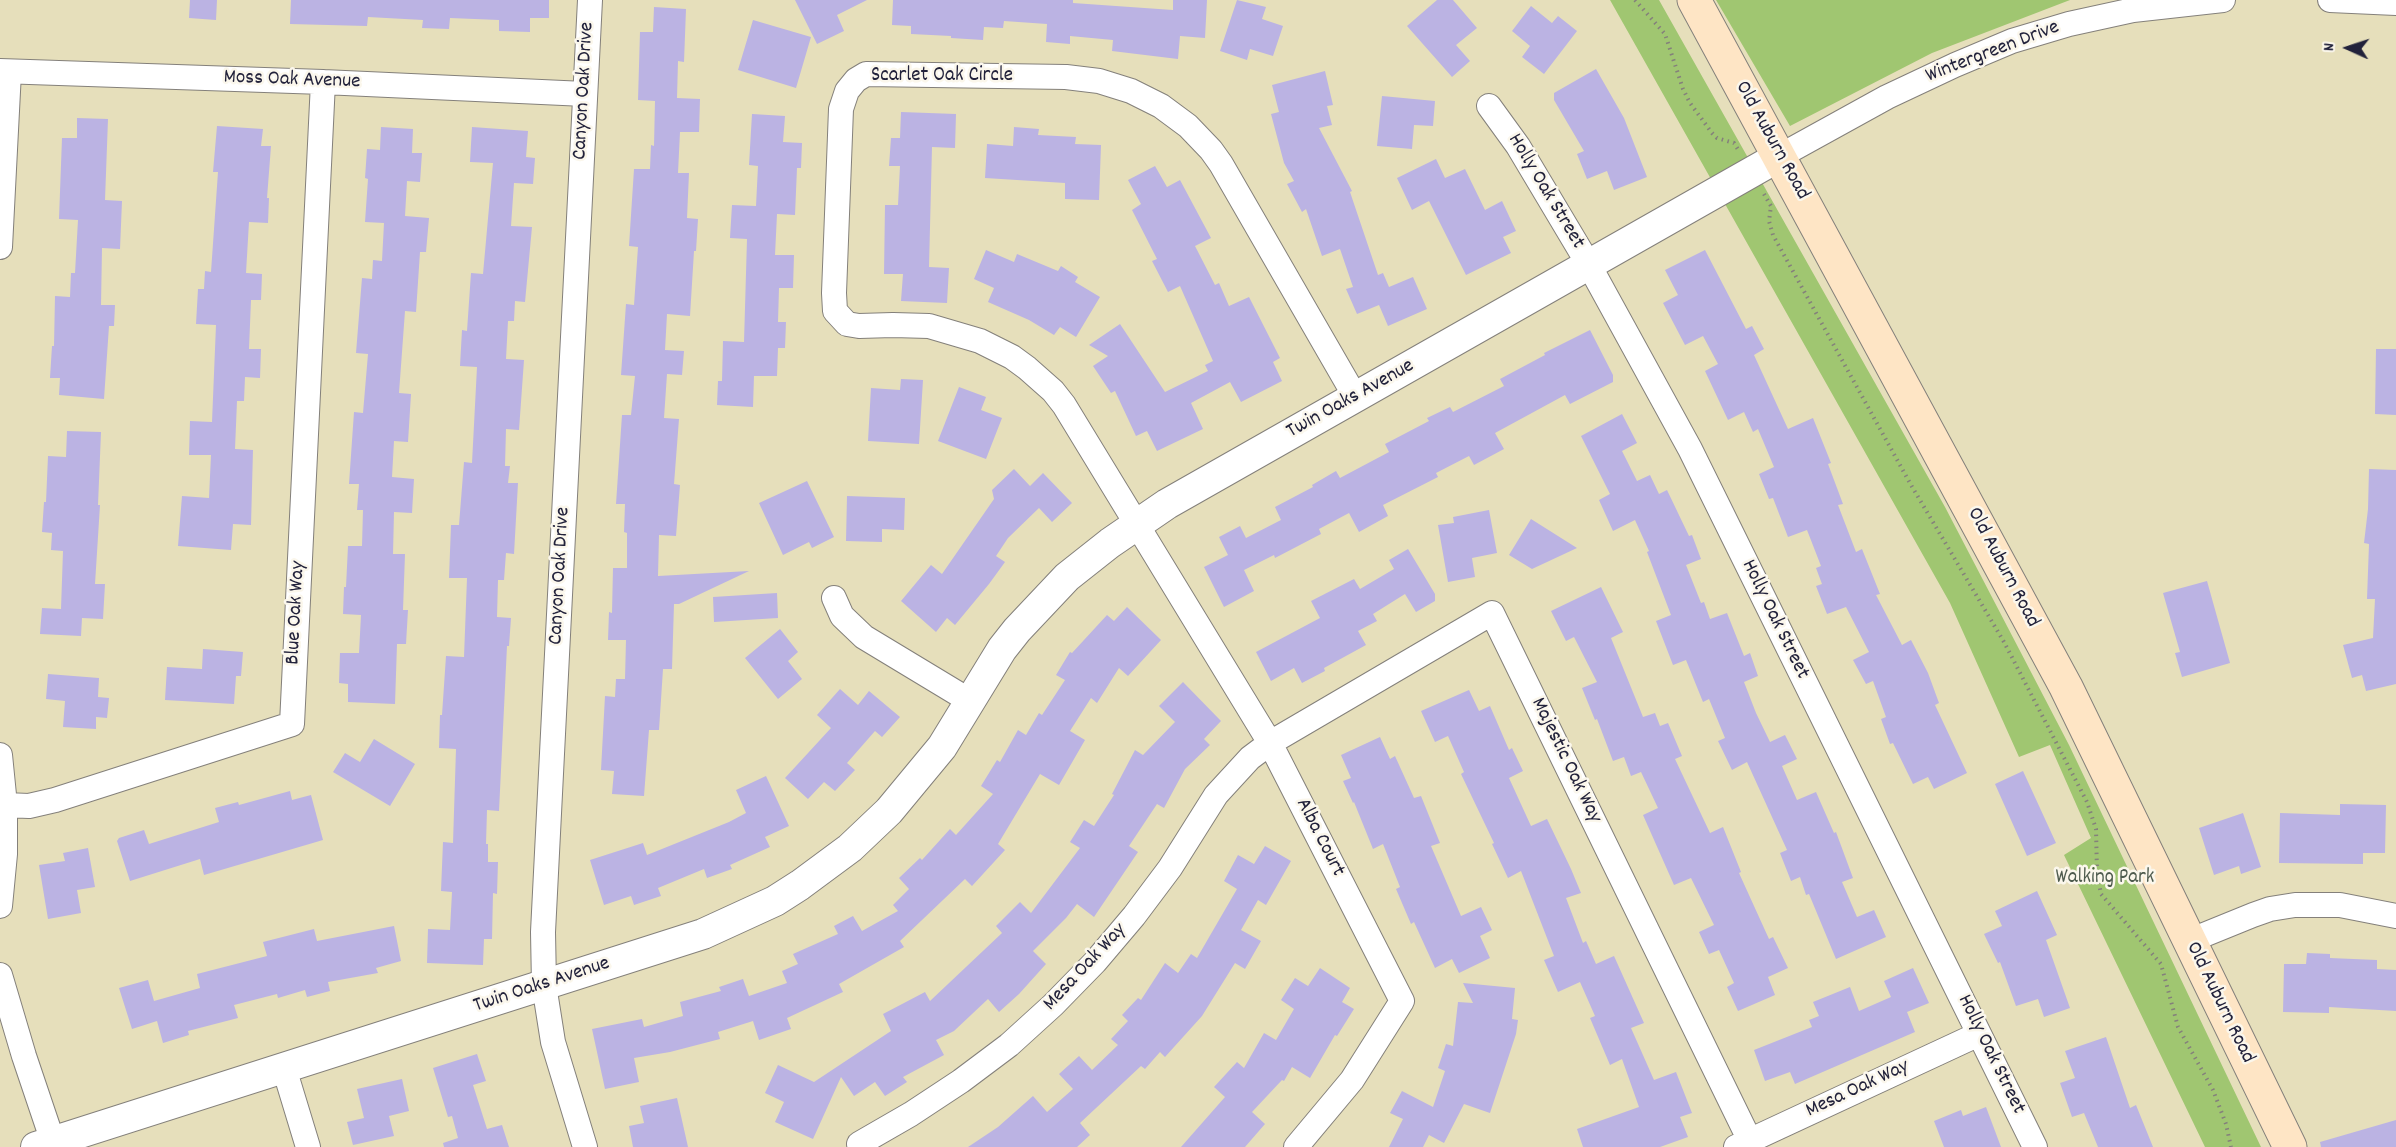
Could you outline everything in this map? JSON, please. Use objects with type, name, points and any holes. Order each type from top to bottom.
[{"type":"main road","name":"Old Auburn Road","points":[[1694,0],[2066,687],[2290,1147]]},
{"type":"street","name":"Canyon Oak Drive","points":[[585,1147],[556,1052],[544,985],[543,932],[590,0]]},
{"type":"street","name":"Wintergreen Drive","points":[[1780,156],[1887,97],[2012,41],[2069,24],[2133,10],[2223,0]]},
{"type":"street","points":[[2330,0],[2396,3]]},
{"type":"street","name":"Moss Oak Avenue","points":[[4,72],[323,82],[585,94]]},
{"type":"street","points":[[0,247],[4,72]]},
{"type":"street","name":"Scarlet Oak Circle","points":[[1138,523],[1064,405],[1053,392],[1012,357],[980,341],[946,330],[911,325],[847,324],[835,311],[841,109],[847,91],[856,80],[866,74],[1066,77],[1099,81],[1131,91],[1161,106],[1188,126],[1221,164],[1356,398]]},
{"type":"street","name":"Blue Oak Way","points":[[5,805],[28,806],[55,800],[291,724],[323,82]]},
{"type":"street","name":"Holly Oak Street","points":[[1489,106],[1518,146],[1589,265],[1690,449],[2035,1147]]},
{"type":"street","name":"Twin Oaks Avenue","points":[[45,1144],[704,934],[752,913],[800,885],[850,848],[889,811],[942,747],[1002,650],[1050,594],[1086,562],[1138,523],[1167,504],[1780,156]]},
{"type":"street","name":"Alba Court","points":[[1138,523],[1270,743],[1402,1001],[1352,1080],[1296,1147]]},
{"type":"street","points":[[834,598],[842,616],[864,637],[970,701]]},
{"type":"street","name":"Majestic Oak Way","points":[[1270,743],[1492,613],[1743,1144]]},
{"type":"street","name":"Mesa Oak Way","points":[[860,1147],[859,1143],[911,1114],[961,1081],[1009,1045],[1053,1005],[1095,962],[1134,916],[1170,868],[1216,795],[1237,769],[1270,743]]},
{"type":"street","points":[[0,755],[5,805],[5,854],[0,906]]},
{"type":"street","points":[[2189,941],[2261,912],[2295,905],[2340,905],[2396,916]]},
{"type":"street","points":[[0,975],[24,1056],[45,1144]]},
{"type":"street","name":"Mesa Oak Way","points":[[1743,1144],[1979,1034]]},
{"type":"street","points":[[284,1068],[308,1147]]},
{"type":"path","points":[[1635,0],[1665,34],[1690,103],[1717,138],[1734,143],[1752,172],[1771,206],[1768,221],[1773,235],[1917,495],[2004,642],[2087,802],[2097,839],[2097,873],[2101,894],[2161,964],[2178,1028],[2213,1090],[2226,1124],[2231,1147]]},
{"type":"green space","name":"Walking Park","points":[[1610,0],[1659,0],[1945,507],[2069,745],[2261,1147],[2205,1147],[2064,855],[2091,838],[2050,745],[2019,757],[1950,603]]},
{"type":"green space","points":[[1716,0],[2070,0],[1932,53],[1790,126]]},
{"type":"building","points":[[190,0],[217,0],[216,20],[189,18]]},
{"type":"building","points":[[291,0],[549,0],[549,18],[530,18],[530,32],[499,31],[499,20],[450,18],[449,29],[422,28],[423,20],[368,17],[367,26],[290,24]]},
{"type":"building","points":[[795,0],[867,0],[837,15],[844,31],[817,44]]},
{"type":"building","points":[[893,0],[1073,0],[1073,3],[1173,10],[1173,0],[1207,0],[1205,38],[1180,36],[1178,59],[1112,51],[1113,40],[1070,36],[1070,44],[1046,42],[1047,24],[1004,21],[1003,28],[984,27],[983,40],[911,34],[911,26],[892,25]]},
{"type":"building","points":[[1237,0],[1266,7],[1262,19],[1283,26],[1273,56],[1250,49],[1247,60],[1220,51]]},
{"type":"building","points":[[1437,0],[1453,0],[1477,28],[1456,45],[1470,61],[1452,77],[1407,26]]},
{"type":"building","points":[[1531,6],[1552,23],[1558,16],[1577,31],[1544,74],[1522,57],[1530,46],[1512,31]]},
{"type":"building","points":[[654,7],[686,9],[684,62],[678,61],[677,98],[700,99],[699,132],[680,132],[678,173],[689,173],[687,218],[698,219],[690,316],[667,314],[665,350],[684,351],[682,375],[667,374],[664,418],[679,419],[674,484],[680,485],[676,536],[659,535],[658,576],[749,571],[679,604],[674,604],[672,669],[663,669],[659,730],[649,730],[644,796],[612,794],[614,771],[601,770],[605,696],[615,697],[616,679],[625,679],[626,640],[608,640],[609,612],[612,613],[613,568],[627,568],[627,533],[624,532],[625,504],[616,504],[622,415],[631,415],[635,376],[621,375],[626,304],[634,305],[638,247],[629,246],[634,169],[650,169],[651,145],[654,146],[655,101],[638,100],[640,32],[653,32]]},
{"type":"building","points":[[753,20],[811,37],[796,88],[738,70]]},
{"type":"building","points":[[1596,69],[1624,118],[1647,177],[1614,190],[1607,171],[1587,179],[1577,154],[1584,151],[1554,100],[1554,93]]},
{"type":"building","points":[[1325,71],[1333,105],[1327,106],[1332,125],[1319,128],[1352,191],[1350,192],[1378,275],[1383,273],[1389,287],[1413,277],[1427,309],[1388,326],[1379,305],[1357,314],[1346,289],[1353,287],[1340,249],[1322,256],[1306,209],[1302,212],[1287,184],[1294,181],[1284,163],[1271,114],[1279,112],[1272,85]]},
{"type":"building","points":[[1382,96],[1435,101],[1433,126],[1414,125],[1412,149],[1377,146]]},
{"type":"building","points":[[901,112],[956,114],[955,148],[932,147],[929,267],[949,268],[947,303],[901,301],[903,274],[884,274],[885,205],[898,205],[900,166],[889,166],[891,138],[900,138]]},
{"type":"building","points":[[752,114],[785,116],[783,142],[802,143],[801,168],[797,168],[795,215],[777,214],[775,255],[794,255],[793,288],[779,288],[778,322],[786,322],[785,348],[778,348],[777,376],[754,376],[753,407],[717,405],[718,381],[722,381],[723,341],[744,342],[747,239],[730,238],[732,205],[756,206],[758,166],[749,165]]},
{"type":"building","points":[[77,118],[108,119],[105,200],[122,201],[120,249],[102,248],[101,305],[115,305],[114,326],[109,326],[104,399],[59,395],[60,378],[50,378],[52,346],[54,346],[55,296],[70,297],[71,273],[75,273],[78,220],[59,219],[62,138],[77,138]]},
{"type":"building","points":[[217,126],[263,129],[261,146],[271,146],[267,198],[269,198],[268,223],[249,222],[246,273],[262,274],[261,300],[251,300],[249,349],[261,349],[260,378],[245,377],[244,401],[237,401],[235,449],[253,450],[251,525],[233,524],[231,550],[178,546],[182,496],[209,498],[211,455],[189,455],[190,421],[212,422],[216,325],[196,324],[198,289],[204,289],[205,271],[211,272],[218,172],[213,172]]},
{"type":"building","points":[[381,127],[413,129],[412,153],[422,153],[420,182],[407,181],[405,216],[429,218],[426,252],[420,252],[416,312],[405,311],[399,393],[411,394],[408,442],[394,441],[392,477],[414,479],[412,513],[394,512],[393,554],[405,554],[403,610],[408,610],[406,644],[397,644],[395,704],[348,702],[348,684],[339,683],[340,653],[359,653],[361,615],[343,614],[344,587],[346,587],[348,546],[362,546],[363,510],[357,510],[359,484],[349,484],[354,412],[363,413],[368,354],[356,353],[362,278],[372,279],[373,260],[382,261],[384,223],[365,222],[368,179],[365,178],[367,149],[380,150]]},
{"type":"building","points":[[472,127],[528,131],[526,157],[535,158],[533,184],[514,183],[511,226],[532,227],[525,302],[515,301],[514,321],[508,321],[506,359],[524,360],[519,430],[506,429],[505,466],[510,466],[508,483],[518,483],[514,554],[506,553],[504,580],[498,580],[497,617],[511,618],[509,646],[507,646],[499,811],[487,810],[488,862],[498,862],[497,894],[493,893],[492,939],[484,939],[483,965],[427,963],[428,929],[450,930],[452,892],[441,891],[443,842],[453,843],[456,749],[439,748],[440,715],[442,715],[446,656],[464,657],[467,578],[449,578],[451,525],[459,525],[464,462],[472,463],[477,367],[460,366],[462,330],[467,331],[471,273],[483,274],[493,163],[470,162]]},
{"type":"building","points":[[1014,127],[1039,129],[1038,135],[1076,137],[1075,144],[1101,145],[1099,200],[1065,199],[1065,183],[985,178],[987,144],[1013,146]]},
{"type":"building","points":[[1436,159],[1445,178],[1465,169],[1485,210],[1502,201],[1516,231],[1503,237],[1511,253],[1466,275],[1429,201],[1412,210],[1397,178]]},
{"type":"building","points":[[1155,166],[1167,187],[1180,180],[1211,238],[1195,246],[1215,285],[1219,283],[1229,306],[1249,297],[1280,358],[1273,362],[1282,381],[1241,402],[1230,382],[1191,403],[1203,429],[1157,451],[1147,431],[1136,436],[1115,391],[1111,393],[1093,366],[1108,356],[1089,345],[1120,324],[1165,392],[1208,371],[1205,365],[1213,361],[1180,286],[1168,292],[1152,261],[1157,259],[1132,210],[1141,204],[1128,180]]},
{"type":"building","points":[[986,250],[1014,262],[1017,254],[1058,271],[1061,266],[1078,277],[1075,282],[1100,297],[1076,337],[1060,327],[1054,335],[1029,320],[988,302],[994,288],[974,279]]},
{"type":"building","points":[[1705,250],[1746,329],[1752,326],[1764,349],[1754,355],[1788,429],[1813,418],[1831,463],[1828,464],[1843,504],[1838,505],[1856,552],[1862,549],[1880,594],[1876,595],[1902,645],[1911,640],[1928,673],[1939,703],[1935,705],[1967,773],[1934,789],[1928,777],[1913,784],[1893,743],[1890,744],[1881,719],[1886,717],[1873,681],[1866,684],[1853,660],[1869,652],[1846,607],[1827,614],[1816,586],[1822,584],[1816,568],[1821,566],[1807,530],[1788,537],[1773,498],[1769,499],[1759,474],[1774,467],[1758,429],[1753,432],[1744,412],[1728,420],[1705,371],[1718,364],[1703,336],[1685,345],[1663,303],[1678,295],[1665,270]]},
{"type":"building","points":[[1590,330],[1613,375],[1613,382],[1570,404],[1565,395],[1495,433],[1504,449],[1474,465],[1469,456],[1436,473],[1438,477],[1383,505],[1388,516],[1359,532],[1349,513],[1319,529],[1321,534],[1275,558],[1274,555],[1244,570],[1254,591],[1224,607],[1204,567],[1228,555],[1219,537],[1240,526],[1246,538],[1281,520],[1275,507],[1313,487],[1312,485],[1336,471],[1340,478],[1389,452],[1385,444],[1429,421],[1427,418],[1450,407],[1453,412],[1504,386],[1500,379]]},
{"type":"building","points":[[2376,349],[2396,349],[2396,415],[2375,414]]},
{"type":"building","points":[[901,379],[923,380],[919,444],[868,441],[871,388],[900,390]]},
{"type":"building","points":[[959,387],[986,397],[981,410],[1002,418],[986,459],[938,441]]},
{"type":"building","points":[[1622,414],[1637,443],[1622,451],[1637,481],[1650,475],[1659,494],[1667,490],[1689,536],[1692,535],[1701,559],[1686,565],[1701,603],[1704,602],[1710,619],[1727,613],[1744,656],[1750,653],[1758,676],[1744,682],[1770,742],[1785,735],[1797,759],[1782,766],[1797,800],[1816,792],[1834,833],[1836,832],[1853,878],[1842,882],[1857,917],[1874,910],[1886,937],[1836,959],[1800,877],[1791,881],[1780,853],[1787,850],[1747,762],[1732,770],[1718,741],[1725,738],[1709,699],[1703,702],[1686,660],[1673,665],[1656,621],[1671,615],[1647,552],[1649,551],[1635,520],[1613,531],[1599,500],[1610,494],[1581,436]]},
{"type":"building","points":[[67,431],[101,432],[98,505],[100,505],[95,584],[105,584],[103,619],[82,618],[81,636],[40,634],[42,608],[61,609],[63,551],[51,550],[52,533],[42,532],[48,456],[66,457]]},
{"type":"building","points":[[1014,469],[1030,486],[1043,473],[1072,503],[1052,522],[1039,508],[1008,538],[996,556],[1005,562],[955,625],[947,618],[936,632],[901,601],[931,565],[942,574],[994,499],[992,490]]},
{"type":"building","points":[[2369,469],[2396,470],[2396,684],[2366,691],[2362,675],[2352,678],[2343,645],[2373,638],[2375,599],[2367,599],[2369,544],[2364,543]]},
{"type":"building","points":[[807,481],[834,537],[812,548],[809,542],[783,555],[759,503]]},
{"type":"building","points":[[847,496],[905,498],[904,530],[882,529],[882,542],[846,541]]},
{"type":"building","points":[[1489,510],[1497,553],[1472,558],[1475,577],[1448,582],[1438,525],[1454,523],[1453,517]]},
{"type":"building","points":[[1531,519],[1577,548],[1532,569],[1509,555]]},
{"type":"building","points":[[1408,549],[1435,594],[1435,601],[1416,612],[1405,594],[1373,614],[1377,621],[1358,631],[1366,645],[1302,683],[1294,668],[1271,681],[1256,652],[1320,618],[1311,601],[1354,579],[1360,589],[1394,569],[1389,560]]},
{"type":"building","points":[[2207,581],[2230,663],[2182,677],[2175,653],[2180,652],[2163,593]]},
{"type":"building","points":[[1601,587],[1623,632],[1611,638],[1643,717],[1655,713],[1660,726],[1668,723],[1682,756],[1675,759],[1710,833],[1723,827],[1741,872],[1739,873],[1769,939],[1773,937],[1788,968],[1768,977],[1775,995],[1738,1011],[1727,987],[1734,983],[1719,950],[1709,954],[1699,932],[1714,925],[1691,878],[1674,885],[1643,815],[1658,808],[1641,772],[1631,776],[1624,757],[1613,761],[1582,688],[1597,682],[1574,637],[1566,641],[1551,611]]},
{"type":"building","points":[[777,593],[778,618],[714,622],[713,597]]},
{"type":"building","points":[[1127,607],[1161,640],[1128,676],[1119,668],[1097,703],[1091,698],[1070,731],[1085,740],[1059,785],[1040,774],[998,844],[1005,850],[972,886],[965,879],[900,941],[904,947],[839,984],[843,992],[787,1018],[791,1029],[759,1040],[753,1021],[718,1032],[720,1039],[670,1052],[634,1058],[639,1082],[605,1089],[592,1029],[642,1019],[644,1027],[683,1016],[680,1002],[721,991],[719,987],[743,979],[749,996],[787,983],[782,971],[798,964],[793,954],[838,934],[834,926],[853,916],[862,931],[898,911],[893,905],[909,889],[899,878],[920,858],[922,860],[950,829],[956,835],[993,794],[981,786],[997,760],[1000,762],[1018,730],[1026,735],[1039,713],[1042,715],[1065,680],[1056,675],[1070,652],[1072,653],[1107,615],[1114,621]]},
{"type":"building","points":[[780,629],[798,652],[788,661],[802,679],[778,699],[745,658]]},
{"type":"building","points":[[203,649],[243,652],[241,676],[236,676],[234,704],[165,700],[167,667],[202,669]]},
{"type":"building","points":[[48,674],[99,678],[98,697],[109,698],[107,718],[96,717],[96,729],[63,727],[65,701],[46,699]]},
{"type":"building","points":[[1183,682],[1221,721],[1204,739],[1210,745],[1185,769],[1164,808],[1157,804],[1129,846],[1138,852],[1094,917],[1077,904],[1033,951],[1046,964],[1019,994],[999,1012],[988,999],[954,1031],[936,1040],[944,1055],[903,1077],[907,1082],[885,1096],[875,1082],[854,1096],[841,1077],[813,1139],[775,1122],[784,1102],[765,1093],[778,1065],[814,1082],[891,1031],[883,1014],[925,992],[930,1001],[1002,933],[996,926],[1020,902],[1031,913],[1080,848],[1070,842],[1084,820],[1094,826],[1114,795],[1112,794],[1135,750],[1143,755],[1175,722],[1159,706]]},
{"type":"building","points":[[840,689],[858,705],[869,691],[900,717],[882,737],[875,731],[847,763],[855,770],[835,791],[824,782],[808,799],[785,778],[831,728],[817,715]]},
{"type":"building","points":[[1469,690],[1479,711],[1490,706],[1509,750],[1512,748],[1523,771],[1509,778],[1531,826],[1547,819],[1571,869],[1581,893],[1566,898],[1583,943],[1586,941],[1596,964],[1614,956],[1644,1023],[1631,1028],[1654,1080],[1676,1072],[1692,1113],[1680,1117],[1688,1137],[1660,1147],[1583,1147],[1577,1129],[1639,1107],[1622,1059],[1610,1065],[1590,1018],[1595,1016],[1580,982],[1558,992],[1544,960],[1554,956],[1521,871],[1508,878],[1461,774],[1464,772],[1448,736],[1435,742],[1421,711]]},
{"type":"building","points":[[1380,737],[1390,759],[1395,756],[1414,798],[1421,796],[1440,843],[1431,846],[1461,916],[1481,907],[1492,930],[1480,936],[1490,958],[1459,973],[1452,959],[1435,968],[1414,922],[1411,924],[1396,889],[1400,887],[1383,844],[1373,849],[1343,781],[1351,778],[1341,755]]},
{"type":"building","points":[[374,739],[415,764],[390,806],[333,772],[345,753],[360,762]]},
{"type":"building","points":[[2023,771],[2056,843],[2027,856],[1995,784]]},
{"type":"building","points":[[766,776],[789,826],[765,837],[770,847],[730,865],[732,869],[707,878],[704,869],[658,888],[661,896],[634,905],[631,896],[604,905],[590,860],[643,843],[647,855],[729,822],[746,813],[736,790]]},
{"type":"building","points":[[290,791],[292,800],[311,795],[323,840],[204,875],[200,859],[130,881],[117,841],[119,838],[144,830],[149,844],[219,822],[215,808],[238,802],[239,805]]},
{"type":"building","points":[[2340,804],[2386,805],[2385,853],[2363,853],[2363,864],[2279,863],[2280,813],[2340,815]]},
{"type":"building","points":[[2243,813],[2261,867],[2241,874],[2239,866],[2214,875],[2199,828]]},
{"type":"building","points":[[1265,846],[1291,861],[1266,905],[1258,900],[1241,930],[1261,941],[1245,969],[1235,963],[1202,1016],[1165,1057],[1160,1052],[1145,1069],[1141,1066],[1080,1123],[1090,1135],[1077,1147],[968,1147],[998,1127],[1033,1096],[1047,1112],[1073,1089],[1059,1074],[1079,1056],[1092,1070],[1118,1045],[1111,1039],[1128,1021],[1122,1015],[1138,998],[1141,1000],[1165,963],[1178,973],[1191,954],[1197,958],[1237,889],[1224,881],[1238,855],[1254,864]]},
{"type":"building","points":[[88,848],[95,887],[77,890],[81,913],[48,919],[39,865],[65,861],[63,853]]},
{"type":"building","points":[[2037,891],[2057,935],[2046,940],[2070,1008],[2044,1017],[2038,999],[2016,1006],[2000,962],[1998,963],[1984,934],[2002,926],[1995,911]]},
{"type":"building","points":[[394,926],[401,961],[376,968],[378,973],[328,982],[330,991],[307,997],[305,990],[278,998],[277,994],[234,1005],[238,1018],[188,1031],[189,1035],[163,1043],[157,1021],[132,1029],[119,988],[148,980],[154,1001],[200,988],[197,974],[267,956],[263,942],[314,929],[317,941]]},
{"type":"building","points":[[2307,953],[2330,954],[2330,958],[2377,960],[2377,969],[2396,970],[2396,1011],[2329,1007],[2329,1013],[2283,1012],[2284,964],[2306,964]]},
{"type":"building","points":[[1320,968],[1350,988],[1342,1002],[1354,1009],[1337,1036],[1335,1035],[1310,1078],[1292,1067],[1284,1081],[1282,1080],[1252,1112],[1265,1124],[1245,1147],[1181,1147],[1225,1097],[1214,1087],[1237,1062],[1244,1068],[1264,1033],[1276,1040],[1294,1009],[1281,1000],[1295,978],[1308,986]]},
{"type":"building","points":[[1913,968],[1929,1003],[1907,1012],[1915,1032],[1795,1084],[1790,1072],[1765,1081],[1754,1050],[1812,1027],[1809,1020],[1819,1016],[1813,1002],[1850,987],[1859,1011],[1891,997],[1884,981]]},
{"type":"building","points":[[1463,983],[1515,988],[1512,1019],[1518,1020],[1516,1034],[1490,1113],[1464,1104],[1444,1143],[1429,1135],[1423,1147],[1389,1147],[1403,1119],[1390,1113],[1402,1091],[1433,1107],[1445,1071],[1438,1068],[1446,1044],[1453,1046],[1458,1002],[1473,1003]]},
{"type":"building","points":[[2106,1037],[2130,1108],[2136,1105],[2153,1147],[2098,1147],[2084,1113],[2072,1117],[2060,1083],[2075,1078],[2065,1051]]},
{"type":"building","points":[[477,1054],[486,1081],[473,1085],[487,1129],[502,1125],[509,1147],[444,1147],[443,1143],[458,1138],[452,1116],[448,1117],[433,1068]]},
{"type":"building","points":[[402,1079],[409,1111],[389,1116],[394,1136],[353,1145],[347,1122],[364,1118],[357,1089]]},
{"type":"building","points":[[677,1098],[688,1147],[633,1147],[629,1126],[644,1123],[640,1106]]},
{"type":"building","points":[[1986,1107],[2001,1147],[1944,1147],[1934,1121],[1961,1110],[1963,1116]]},
{"type":"building","points":[[2396,1120],[2396,1147],[2321,1147],[2320,1142]]}]
